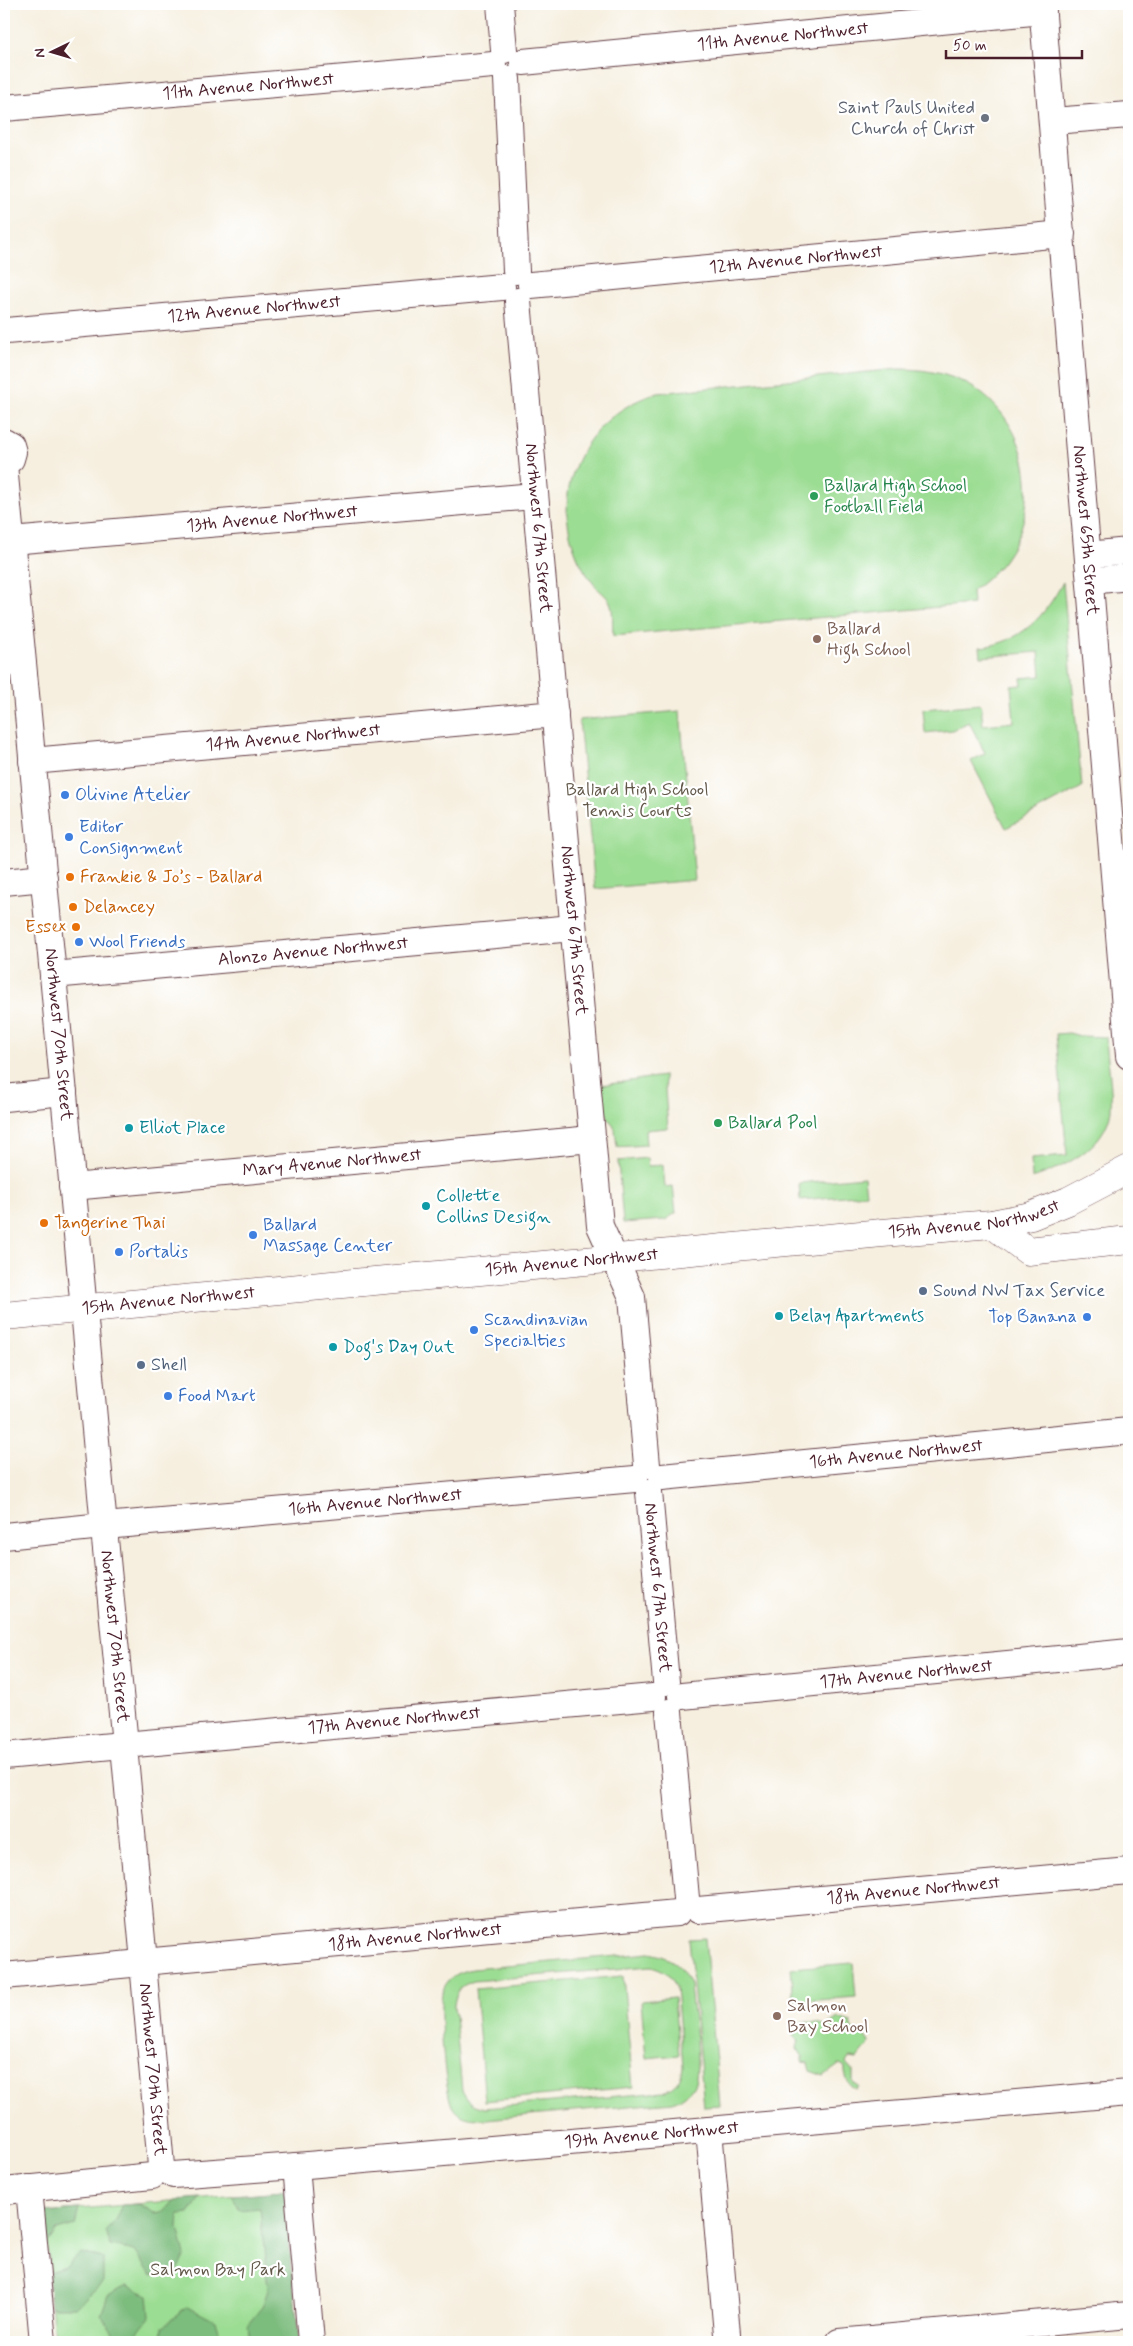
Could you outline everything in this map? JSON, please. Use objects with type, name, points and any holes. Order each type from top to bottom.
[{"type":"main road","name":"15th Avenue Northwest","points":[[4,1316],[992,1224],[1031,1216],[1050,1209],[1129,1169]]},
{"type":"main road","points":[[992,1224],[1028,1251],[1129,1240]]},
{"type":"street","name":"Northwest 67th Street","points":[[500,4],[507,64],[517,286],[534,496],[600,1226],[632,1297],[687,1907]]},
{"type":"street","name":"11th Avenue Northwest","points":[[4,108],[507,64],[1042,7]]},
{"type":"street","name":"Northwest 65th Street","points":[[1042,7],[1053,120],[1129,1056]]},
{"type":"street","points":[[1053,120],[1129,114]]},
{"type":"street","name":"12th Avenue Northwest","points":[[5,331],[517,286],[1062,234]]},
{"type":"street","points":[[4,441],[11,445],[13,452],[11,459],[4,464]]},
{"type":"street","name":"Northwest 70th Street","points":[[4,464],[12,541],[14,667],[32,761],[44,878],[162,2172]]},
{"type":"street","name":"13th Avenue Northwest","points":[[12,541],[534,496]]},
{"type":"street","points":[[1088,555],[1129,551]]},
{"type":"street","points":[[1090,581],[1129,577]]},
{"type":"street","name":"14th Avenue Northwest","points":[[32,761],[555,714]]},
{"type":"street","points":[[4,882],[44,878]]},
{"type":"street","name":"Alonzo Avenue Northwest","points":[[53,975],[573,928]]},
{"type":"street","points":[[4,1098],[64,1092]]},
{"type":"street","name":"Mary Avenue Northwest","points":[[72,1187],[592,1140]]},
{"type":"street","name":"16th Avenue Northwest","points":[[4,1536],[648,1478],[1129,1432]]},
{"type":"street","name":"17th Avenue Northwest","points":[[4,1756],[668,1697],[1129,1652]]},
{"type":"street","name":"18th Avenue Northwest","points":[[4,1976],[687,1907],[1129,1871]]},
{"type":"street","name":"19th Avenue Northwest","points":[[4,2191],[162,2172],[296,2166],[1129,2093]]},
{"type":"street","points":[[709,2130],[729,2340]]},
{"type":"street","points":[[296,2166],[311,2342]]},
{"type":"street","points":[[29,2188],[43,2342]]},
{"type":"street","points":[[839,2342],[1129,2314]]},
{"type":"green space","points":[[898,369],[923,370],[946,375],[961,381],[983,395],[1001,413],[1015,434],[1023,458],[1027,483],[1026,508],[1019,533],[1000,566],[972,591],[973,604],[613,636],[610,602],[587,574],[574,548],[568,523],[568,498],[572,475],[582,453],[596,433],[613,416],[634,402],[658,393]]},
{"type":"green space","points":[[1063,582],[1082,787],[1006,828],[971,761],[985,753],[969,722],[952,730],[925,733],[923,709],[981,704],[983,725],[1014,722],[1011,686],[1022,685],[1021,678],[1041,676],[1039,652],[981,657],[980,647],[1008,640],[1020,634],[1040,616]]},
{"type":"green space","name":"Ballard High School Tennis Courts","points":[[680,711],[695,880],[595,889],[579,720]]},
{"type":"green space","points":[[1069,1033],[1080,1036],[1106,1037],[1111,1110],[1101,1135],[1082,1154],[1070,1162],[1032,1178],[1031,1159],[1067,1156],[1056,1034]]},
{"type":"green space","points":[[664,1076],[668,1128],[645,1130],[646,1145],[617,1147],[615,1129],[604,1110],[601,1085]]},
{"type":"green space","points":[[647,1158],[648,1166],[663,1165],[665,1187],[673,1186],[676,1213],[665,1220],[623,1223],[618,1161]]},
{"type":"green space","points":[[864,1177],[866,1194],[800,1200],[799,1183]]},
{"type":"green space","points":[[705,1938],[720,2106],[704,2107],[689,1939]]},
{"type":"green space","points":[[650,1953],[670,1960],[683,1972],[690,1985],[697,2061],[697,2072],[693,2086],[680,2099],[673,2102],[486,2119],[471,2118],[458,2114],[449,2098],[441,2029],[441,1998],[445,1985],[451,1978],[459,1973],[473,1969]],"holes":[[[651,1966],[666,1973],[676,1987],[683,2066],[681,2076],[671,2088],[663,2092],[485,2108],[473,2104],[466,2097],[462,2090],[454,2005],[458,1992],[466,1984],[474,1981]]]},
{"type":"green space","points":[[853,1963],[856,1997],[794,2002],[791,1968]]},
{"type":"green space","points":[[623,1976],[633,2087],[485,2101],[475,1989]]},
{"type":"green space","points":[[674,1998],[679,2055],[646,2058],[641,2001]]},
{"type":"green space","points":[[838,2018],[851,2022],[853,2030],[864,2035],[869,2042],[857,2059],[849,2058],[846,2063],[853,2071],[853,2082],[859,2086],[857,2089],[851,2086],[845,2074],[845,2067],[840,2064],[824,2076],[810,2071],[808,2063],[803,2062],[803,2057],[797,2048],[799,2041],[791,2033],[794,2025],[798,2023],[810,2022],[826,2026]]},
{"type":"green space","name":"Salmon Bay Park","points":[[283,2191],[299,2342],[54,2342],[45,2212]]},
{"type":"green space","points":[[283,2191],[299,2342],[250,2342],[248,2324],[262,2307],[268,2290],[260,2208],[240,2210],[232,2195]]},
{"type":"green space","points":[[200,2198],[189,2214],[179,2215],[178,2228],[185,2255],[175,2274],[151,2275],[135,2251],[111,2246],[105,2231],[115,2220],[122,2205],[139,2204],[154,2213],[164,2212],[175,2200]]},
{"type":"green space","points":[[79,2209],[75,2225],[57,2230],[46,2245],[45,2212]]},
{"type":"green space","points":[[81,2253],[103,2258],[103,2282],[76,2307],[51,2307],[48,2272],[66,2267]]},
{"type":"green space","points":[[127,2286],[148,2295],[150,2317],[135,2336],[138,2342],[110,2342],[113,2332],[101,2315],[108,2295]]},
{"type":"green space","points":[[188,2307],[215,2321],[222,2342],[162,2342],[163,2326]]},
{"type":"place","name":"Saint Pauls United Church of Christ","points":[[985,118]]},
{"type":"place","name":"Ballard High School Football Field","points":[[814,496]]},
{"type":"place","name":"Ballard High School","points":[[817,639]]},
{"type":"place","name":"Olivine Atelier","points":[[65,795]]},
{"type":"place","name":"Editor Consignment","points":[[69,837]]},
{"type":"place","name":"Frankie & Jo’s - Ballard","points":[[70,877]]},
{"type":"place","name":"Delancey","points":[[73,907]]},
{"type":"place","name":"Essex","points":[[76,927]]},
{"type":"place","name":"Wool Friends","points":[[79,942]]},
{"type":"place","name":"Ballard Pool","points":[[718,1123]]},
{"type":"place","name":"Elliot Place","points":[[129,1128]]},
{"type":"place","name":"Collette Collins Design","points":[[426,1206]]},
{"type":"place","name":"Tangerine Thai","points":[[44,1223]]},
{"type":"place","name":"Ballard Massage Center","points":[[253,1235]]},
{"type":"place","name":"Portalis","points":[[119,1252]]},
{"type":"place","name":"Sound NW Tax Service","points":[[923,1291]]},
{"type":"place","name":"Belay Apartments","points":[[779,1316]]},
{"type":"place","name":"Top Banana","points":[[1087,1317]]},
{"type":"place","name":"Scandinavian Specialties","points":[[474,1330]]},
{"type":"place","name":"Dog's Day Out","points":[[333,1347]]},
{"type":"place","name":"Shell","points":[[141,1365]]},
{"type":"place","name":"Food Mart","points":[[168,1396]]},
{"type":"place","name":"Salmon Bay School","points":[[777,2016]]}]
